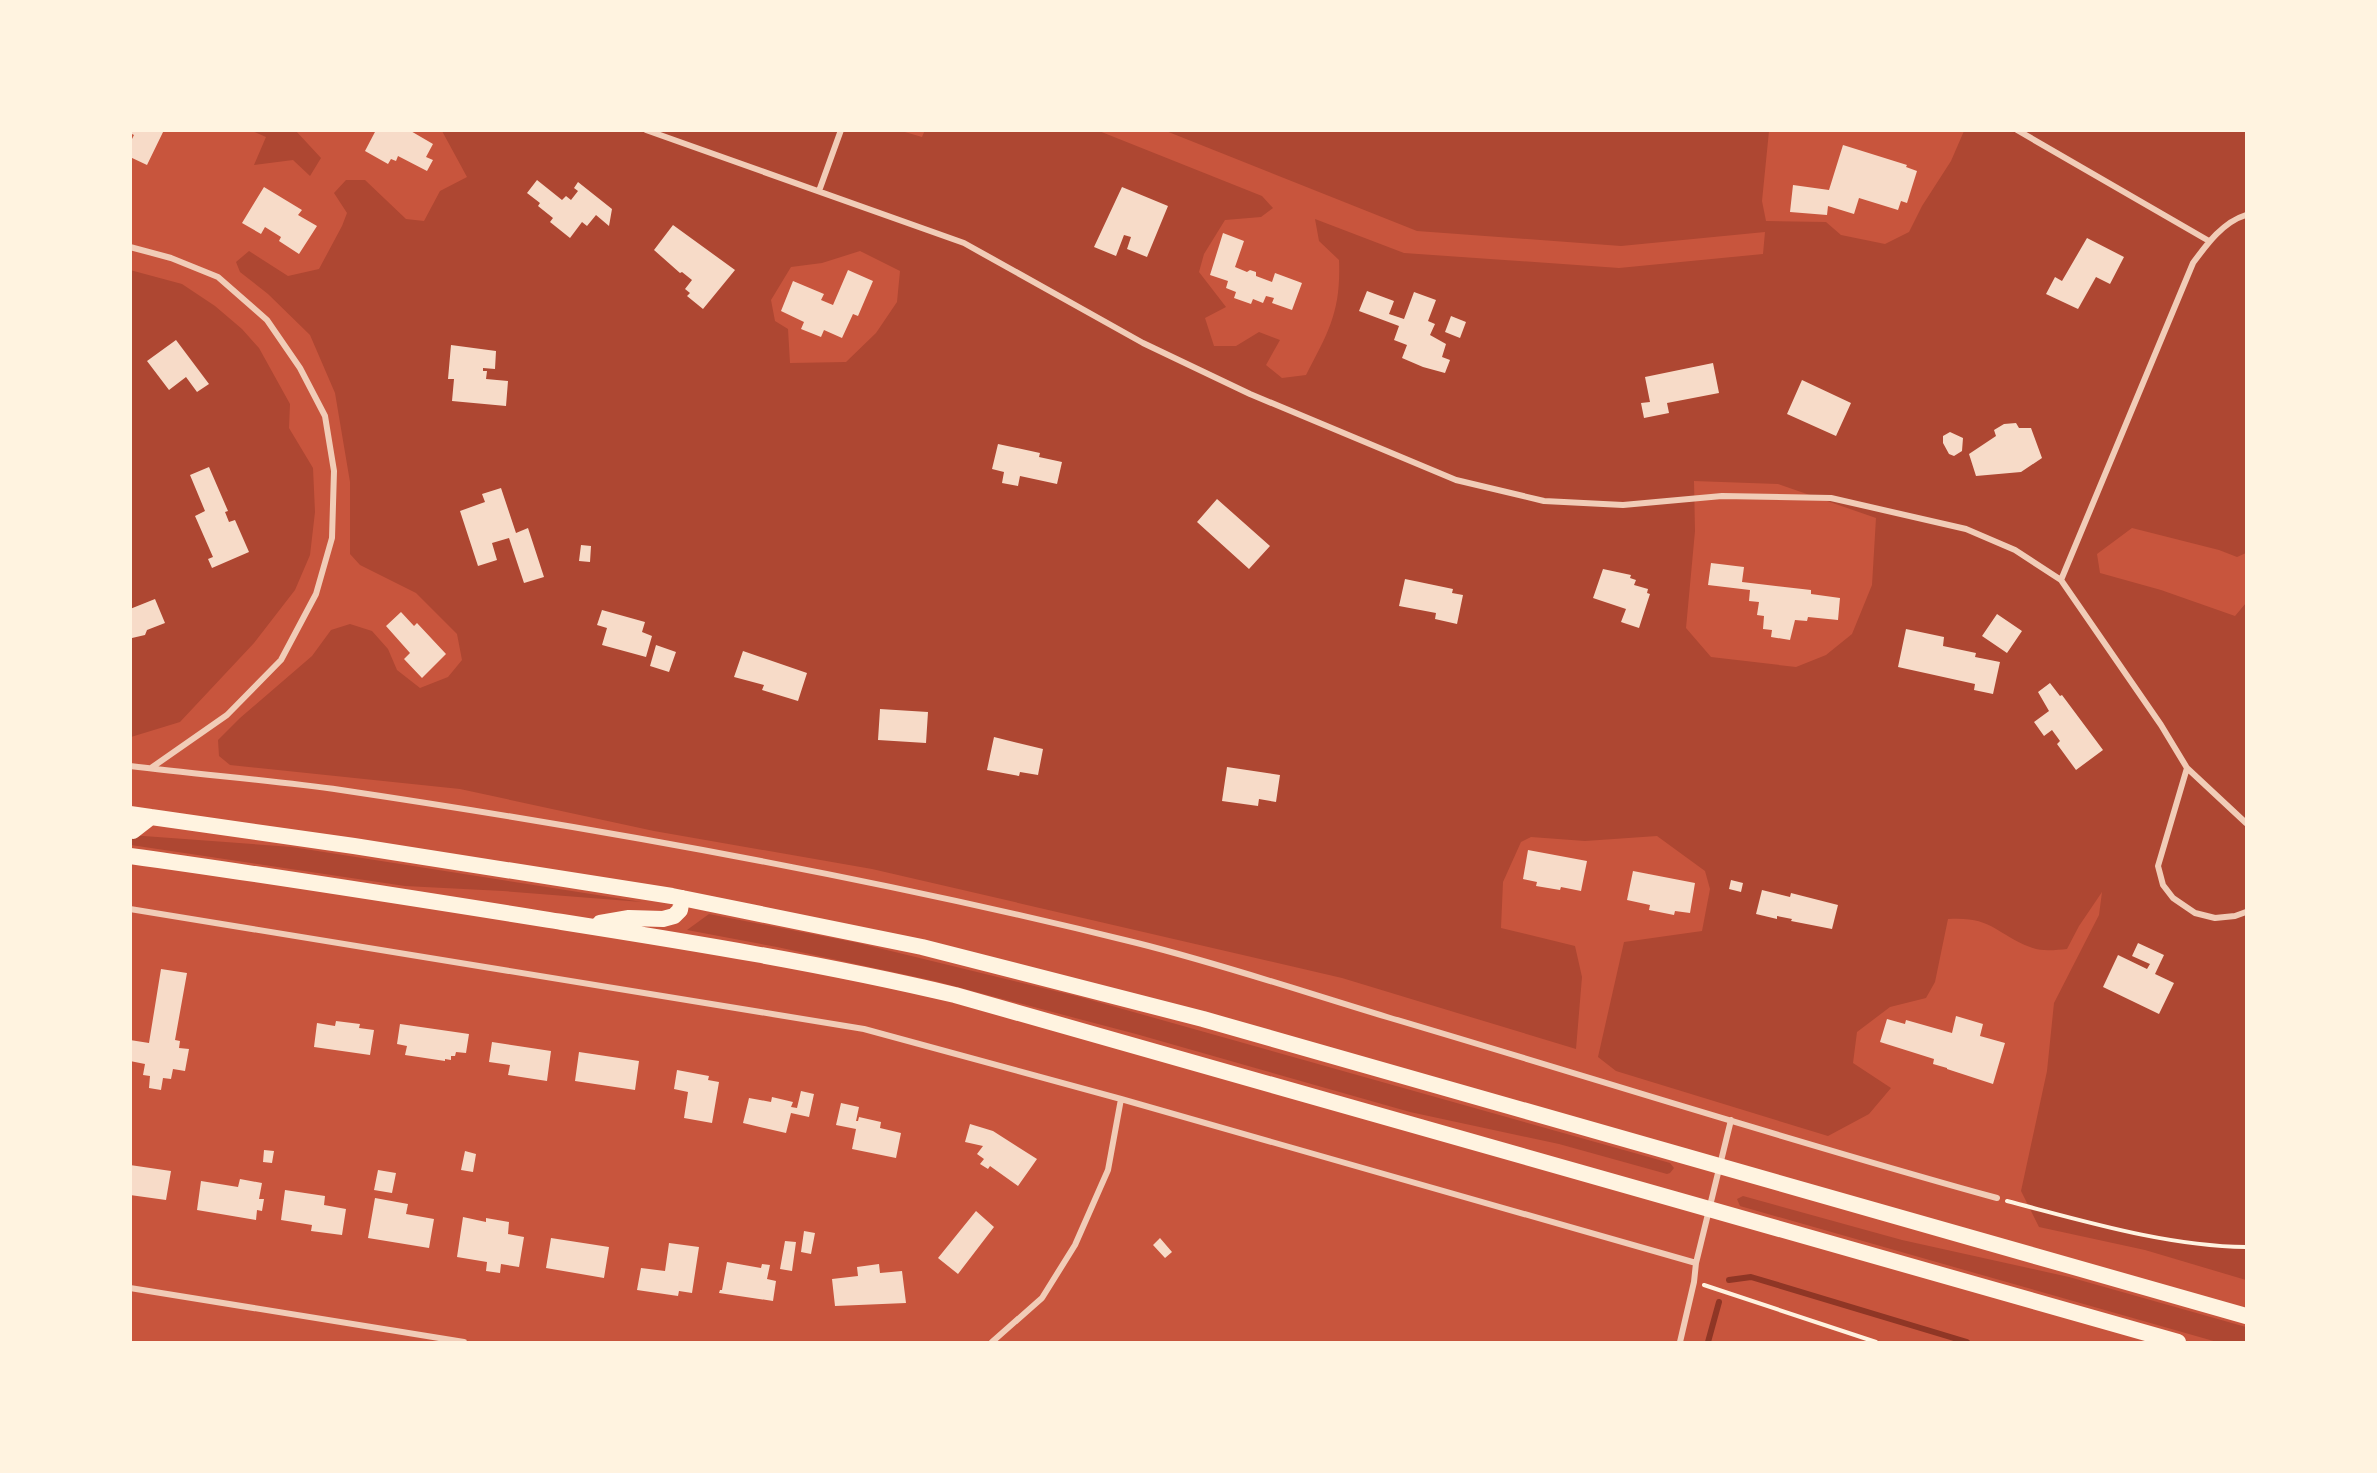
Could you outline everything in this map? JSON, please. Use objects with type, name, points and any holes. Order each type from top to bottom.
[{"type":"highway","points":[[130,814],[366,848],[682,898],[867,934],[1203,1019],[2247,1316]]},
{"type":"highway","points":[[130,830],[134,831],[151,818]]},
{"type":"highway","points":[[130,856],[319,883],[771,956],[955,995],[2178,1342]]},
{"type":"highway","points":[[585,926],[629,918],[663,919],[677,914],[682,898]]},
{"type":"street","points":[[646,130],[964,243],[1143,342],[1250,394],[1456,480],[1544,501],[1623,505],[1722,496],[1832,498],[1966,529],[2015,550],[2061,580],[2155,716],[2187,768],[2247,823]]},
{"type":"street","points":[[819,191],[841,130]]},
{"type":"street","points":[[2017,130],[2209,241]]},
{"type":"street","points":[[2061,580],[2193,263],[2209,241],[2236,218],[2247,215]]},
{"type":"street","points":[[130,247],[171,258],[218,277],[267,320],[300,368],[325,416],[334,471],[332,538],[316,594],[281,660],[227,715],[151,769]]},
{"type":"street","points":[[130,766],[335,789],[582,827],[963,901],[1143,945],[1731,1119],[1871,1163],[1997,1198]]},
{"type":"street","points":[[2187,768],[2158,866],[2163,885],[2173,898],[2195,913],[2215,918],[2247,912]]},
{"type":"street","points":[[130,909],[864,1029],[1696,1263]]},
{"type":"street","points":[[992,1342],[1042,1298],[1075,1245],[1108,1170],[1121,1100]]},
{"type":"street","points":[[1680,1342],[1694,1282],[1696,1263],[1731,1119]]},
{"type":"street","points":[[130,1288],[464,1342]]},
{"type":"path","points":[[1997,1198],[2101,1225],[2186,1242],[2247,1247]]},
{"type":"path","points":[[1694,1282],[1876,1342]]},
{"type":"shaded area","points":[[898,130],[922,137],[925,130],[1099,131],[1262,196],[1273,208],[1261,217],[1225,220],[1204,254],[1199,272],[1226,307],[1205,318],[1214,346],[1236,346],[1259,332],[1280,340],[1266,365],[1282,378],[1306,375],[1327,333],[1336,307],[1339,260],[1319,241],[1315,219],[1404,253],[1619,268],[1763,254],[1765,232],[1621,246],[1417,231],[1166,131],[1769,131],[1762,201],[1766,221],[1826,222],[1841,235],[1885,244],[1909,232],[1922,206],[1951,161],[1964,131],[2246,131],[2246,553],[2237,557],[2219,550],[2132,528],[2097,554],[2100,573],[2161,590],[2235,616],[2246,603],[2246,1280],[2145,1250],[2039,1227],[2021,1191],[2047,1071],[2054,1003],[2099,915],[2102,892],[2079,926],[2067,949],[2035,949],[1984,923],[1974,920],[1948,919],[1935,982],[1926,998],[1890,1007],[1857,1032],[1853,1063],[1891,1088],[1869,1114],[1828,1136],[1616,1071],[1598,1057],[1624,942],[1702,931],[1710,889],[1705,871],[1657,836],[1585,841],[1531,837],[1521,842],[1503,882],[1501,928],[1575,946],[1582,977],[1576,1049],[1342,978],[872,869],[654,831],[460,789],[230,765],[219,756],[218,740],[312,656],[331,630],[350,624],[372,631],[388,649],[397,670],[420,688],[448,677],[462,660],[457,634],[416,593],[360,565],[350,554],[350,482],[335,393],[310,335],[268,294],[240,272],[236,262],[249,251],[288,276],[319,269],[347,213],[334,193],[346,180],[365,180],[406,219],[424,221],[440,191],[467,177],[442,131]],"holes":[[[860,251],[900,271],[897,302],[876,333],[846,362],[790,363],[788,329],[775,321],[771,300],[791,267],[822,263]],[[1694,481],[1778,484],[1876,518],[1872,585],[1852,634],[1826,655],[1796,667],[1711,657],[1686,628],[1695,531]]]},
{"type":"shaded area","points":[[252,131],[296,131],[321,158],[310,176],[293,160],[254,165],[266,137]]},
{"type":"shaded area","points":[[130,270],[182,284],[215,306],[242,329],[259,348],[290,404],[289,428],[313,468],[315,512],[310,555],[295,590],[254,643],[180,722],[131,737]]},
{"type":"shaded area","points":[[130,835],[292,847],[642,902],[405,886],[131,845]]},
{"type":"shaded area","points":[[709,914],[858,943],[1080,997],[1670,1163],[1674,1168],[1667,1174],[1559,1144],[1410,1112],[1136,1034],[935,981],[687,930]]},
{"type":"shaded area","points":[[1743,1196],[1902,1240],[2069,1277],[2246,1327],[2246,1342],[2217,1342],[1740,1206],[1737,1199]]},
{"type":"building","points":[[131,130],[164,130],[147,165],[130,157],[130,143],[134,135],[130,133]]},
{"type":"building","points":[[376,130],[409,130],[433,144],[426,157],[433,160],[427,171],[398,156],[396,161],[391,159],[388,164],[365,151]]},
{"type":"building","points":[[1843,145],[1907,165],[1906,167],[1917,171],[1907,203],[1901,201],[1898,210],[1859,198],[1854,214],[1828,206],[1827,215],[1790,212],[1793,185],[1829,190]]},
{"type":"building","points":[[537,180],[562,200],[566,196],[571,200],[578,191],[574,188],[578,182],[612,209],[609,226],[596,215],[587,226],[582,222],[570,238],[550,222],[553,218],[538,206],[540,203],[527,193]]},
{"type":"building","points":[[264,187],[302,210],[298,215],[317,226],[299,254],[279,241],[281,237],[265,227],[261,234],[242,223]]},
{"type":"building","points":[[1122,187],[1168,206],[1147,257],[1127,249],[1131,237],[1124,235],[1116,256],[1094,247]]},
{"type":"building","points":[[673,225],[735,270],[703,309],[687,296],[690,293],[685,289],[692,280],[682,272],[680,273],[654,250]]},
{"type":"building","points":[[1223,233],[1244,241],[1235,267],[1247,272],[1250,270],[1256,272],[1256,276],[1272,282],[1275,273],[1302,283],[1292,310],[1272,303],[1274,298],[1266,296],[1263,303],[1253,299],[1251,304],[1234,298],[1236,292],[1226,288],[1228,281],[1210,275]]},
{"type":"building","points":[[2087,238],[2124,257],[2110,284],[2096,277],[2078,309],[2046,294],[2055,277],[2062,281]]},
{"type":"building","points":[[848,270],[873,281],[858,316],[853,314],[842,338],[824,330],[821,337],[801,329],[804,322],[781,311],[793,281],[824,294],[821,300],[833,305]]},
{"type":"building","points":[[1367,291],[1394,301],[1389,314],[1404,319],[1414,292],[1436,300],[1428,321],[1435,324],[1430,335],[1446,344],[1442,357],[1450,360],[1445,373],[1402,358],[1407,345],[1394,340],[1399,326],[1359,311]]},
{"type":"building","points":[[1451,316],[1466,322],[1460,338],[1445,332]]},
{"type":"building","points":[[176,340],[209,384],[197,392],[186,377],[169,390],[147,361]]},
{"type":"building","points":[[451,345],[496,351],[495,369],[483,368],[483,371],[487,371],[486,379],[508,381],[506,406],[452,401],[454,379],[448,379]]},
{"type":"building","points":[[1713,363],[1719,393],[1667,403],[1669,413],[1644,418],[1641,403],[1650,402],[1645,377]]},
{"type":"building","points":[[1802,380],[1851,403],[1836,436],[1787,414]]},
{"type":"building","points":[[2016,423],[2019,428],[2031,428],[2042,458],[2021,472],[1976,476],[1969,454],[1996,436],[1994,430],[2004,424]]},
{"type":"building","points":[[1950,432],[1963,438],[1962,451],[1954,456],[1949,454],[1943,443],[1943,436]]},
{"type":"building","points":[[998,444],[1040,453],[1039,457],[1062,462],[1057,484],[1020,476],[1018,486],[1002,483],[1004,472],[992,469]]},
{"type":"building","points":[[209,467],[228,511],[225,512],[229,522],[235,520],[249,552],[212,568],[208,559],[213,557],[195,516],[205,511],[190,475]]},
{"type":"building","points":[[501,488],[516,533],[528,528],[544,577],[524,583],[509,538],[492,543],[497,560],[478,566],[460,511],[485,502],[482,494]]},
{"type":"building","points":[[1217,499],[1270,546],[1249,569],[1197,522]]},
{"type":"building","points":[[581,545],[591,546],[590,562],[579,561]]},
{"type":"building","points":[[1711,563],[1744,567],[1742,582],[1811,590],[1811,594],[1840,598],[1838,620],[1808,617],[1807,621],[1795,620],[1790,640],[1771,637],[1772,630],[1763,629],[1764,616],[1757,615],[1759,602],[1749,601],[1750,590],[1708,585]]},
{"type":"building","points":[[1603,569],[1631,575],[1630,578],[1636,580],[1634,585],[1648,589],[1647,593],[1650,594],[1639,628],[1621,622],[1626,609],[1593,598]]},
{"type":"building","points":[[1405,579],[1453,589],[1452,593],[1463,595],[1457,624],[1435,619],[1436,613],[1399,606]]},
{"type":"building","points":[[155,599],[165,623],[147,630],[145,635],[132,638],[130,609]]},
{"type":"building","points":[[602,610],[645,622],[642,632],[652,636],[646,657],[602,645],[607,628],[597,625]]},
{"type":"building","points":[[401,612],[414,626],[417,623],[446,654],[422,678],[404,659],[410,653],[386,626]]},
{"type":"building","points":[[1997,614],[2022,631],[2007,653],[1982,636]]},
{"type":"building","points":[[1906,629],[1944,637],[1943,646],[1976,653],[1975,657],[2000,662],[1993,694],[1974,690],[1975,684],[1898,667]]},
{"type":"building","points":[[656,645],[676,652],[669,672],[650,666]]},
{"type":"building","points":[[743,651],[807,673],[798,701],[762,690],[764,685],[734,677]]},
{"type":"building","points":[[2050,683],[2060,696],[2062,695],[2103,750],[2076,770],[2057,744],[2060,741],[2052,730],[2044,736],[2034,722],[2049,711],[2038,692]]},
{"type":"building","points":[[880,709],[928,712],[926,743],[878,740]]},
{"type":"building","points":[[994,737],[1043,749],[1038,775],[1020,772],[1019,776],[987,770]]},
{"type":"building","points":[[1227,767],[1280,775],[1276,802],[1259,799],[1258,806],[1222,801]]},
{"type":"building","points":[[1528,850],[1587,861],[1581,891],[1536,886],[1537,882],[1523,879]]},
{"type":"building","points":[[1633,871],[1695,883],[1690,913],[1675,911],[1674,915],[1649,910],[1650,905],[1627,900]]},
{"type":"building","points":[[1731,880],[1743,883],[1741,892],[1729,889]]},
{"type":"building","points":[[1762,890],[1790,897],[1791,893],[1838,905],[1832,929],[1777,916],[1777,919],[1756,914]]},
{"type":"building","points":[[2138,943],[2164,955],[2155,974],[2174,983],[2159,1014],[2103,987],[2118,955],[2147,969],[2150,964],[2132,956]]},
{"type":"building","points":[[161,969],[187,973],[175,1040],[180,1041],[179,1048],[189,1049],[185,1071],[173,1069],[171,1079],[163,1078],[161,1090],[149,1088],[150,1076],[143,1075],[145,1064],[130,1061],[130,1040],[149,1043]]},
{"type":"building","points":[[1956,1016],[1983,1024],[1980,1036],[2005,1043],[1993,1084],[1933,1064],[1934,1059],[1880,1042],[1887,1019],[1905,1024],[1906,1020],[1952,1033]]},
{"type":"building","points":[[336,1021],[360,1024],[359,1028],[374,1030],[370,1055],[314,1047],[317,1023],[335,1026]]},
{"type":"building","points":[[400,1024],[469,1034],[466,1053],[456,1052],[455,1056],[451,1056],[451,1060],[445,1059],[445,1061],[405,1055],[407,1046],[397,1044]]},
{"type":"building","points":[[492,1042],[551,1051],[547,1081],[508,1075],[510,1065],[489,1062]]},
{"type":"building","points":[[579,1052],[639,1061],[635,1090],[575,1081]]},
{"type":"building","points":[[677,1070],[709,1076],[708,1080],[719,1082],[712,1123],[684,1118],[688,1092],[674,1089]]},
{"type":"building","points":[[801,1091],[814,1094],[809,1117],[791,1113],[786,1133],[743,1123],[749,1098],[771,1102],[772,1097],[793,1102],[791,1107],[797,1108]]},
{"type":"building","points":[[841,1103],[859,1107],[856,1121],[859,1117],[881,1122],[880,1128],[901,1133],[896,1158],[852,1149],[856,1129],[836,1125]]},
{"type":"building","points":[[970,1124],[993,1131],[1037,1159],[1018,1186],[990,1166],[988,1169],[980,1164],[984,1159],[977,1154],[983,1146],[965,1142]]},
{"type":"building","points":[[264,1150],[274,1151],[272,1163],[263,1162]]},
{"type":"building","points":[[465,1151],[476,1154],[473,1172],[461,1170]]},
{"type":"building","points":[[130,1165],[171,1171],[166,1200],[130,1195]]},
{"type":"building","points":[[378,1170],[396,1173],[392,1193],[374,1190]]},
{"type":"building","points":[[240,1179],[262,1183],[259,1199],[264,1199],[262,1211],[257,1210],[256,1220],[197,1210],[201,1181],[238,1187]]},
{"type":"building","points":[[285,1190],[325,1196],[324,1205],[346,1209],[342,1235],[311,1231],[312,1225],[281,1220]]},
{"type":"building","points":[[375,1198],[408,1204],[406,1214],[434,1219],[429,1248],[368,1238]]},
{"type":"building","points":[[976,1211],[994,1227],[958,1274],[938,1258]]},
{"type":"building","points":[[463,1217],[486,1222],[486,1218],[509,1222],[508,1234],[524,1237],[519,1267],[501,1264],[500,1273],[486,1271],[487,1262],[457,1257]]},
{"type":"building","points":[[804,1231],[815,1233],[811,1254],[801,1252]]},
{"type":"building","points":[[551,1238],[609,1247],[604,1278],[546,1268]]},
{"type":"building","points":[[1160,1238],[1172,1252],[1165,1258],[1153,1245]]},
{"type":"building","points":[[785,1241],[796,1242],[792,1271],[780,1269]]},
{"type":"building","points":[[669,1243],[699,1247],[692,1293],[679,1291],[678,1296],[637,1290],[641,1268],[665,1271]]},
{"type":"building","points":[[727,1262],[761,1268],[762,1264],[770,1265],[767,1279],[776,1281],[773,1301],[719,1293],[722,1290]]},
{"type":"building","points":[[879,1264],[880,1273],[902,1271],[906,1303],[835,1306],[832,1279],[858,1276],[857,1267]]},
{"type":"waterway","points":[[1729,1280],[1751,1277],[1967,1342]]},
{"type":"waterway","points":[[1708,1342],[1719,1302]]}]
